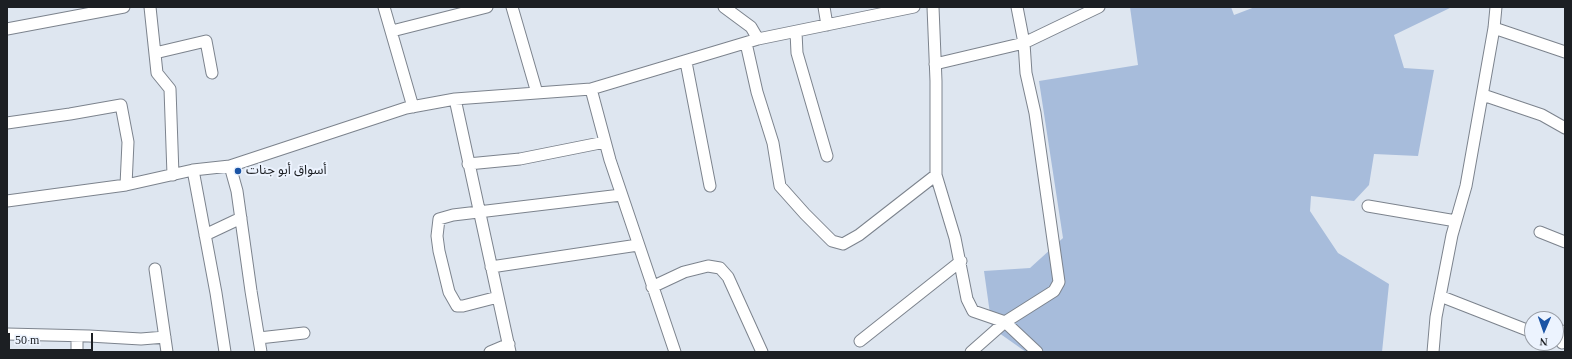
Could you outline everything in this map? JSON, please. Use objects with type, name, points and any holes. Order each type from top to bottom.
[{"type":"street","points":[[7,29],[124,7]]},
{"type":"street","points":[[150,7],[157,73],[170,89],[173,175]]},
{"type":"street","points":[[384,7],[413,107]]},
{"type":"street","points":[[392,31],[487,7]]},
{"type":"street","points":[[513,7],[537,93]]},
{"type":"street","points":[[724,7],[751,27],[758,39]]},
{"type":"street","points":[[824,7],[828,25]]},
{"type":"street","points":[[7,202],[126,185],[193,170],[230,166],[413,107],[454,99],[591,89],[686,62],[758,39],[914,7]]},
{"type":"street","points":[[933,7],[936,175],[961,261],[967,299],[973,311],[1005,322],[1037,352]]},
{"type":"street","points":[[971,352],[1005,322],[1054,290],[1059,282],[1035,113],[1026,73],[1024,43],[1017,7]]},
{"type":"street","points":[[935,64],[1024,43],[1099,7]]},
{"type":"street","points":[[1433,352],[1436,317],[1456,221],[1466,186],[1483,94],[1496,7]]},
{"type":"street","points":[[1494,28],[1565,52]]},
{"type":"street","points":[[796,32],[797,53],[827,156]]},
{"type":"street","points":[[155,52],[206,41],[212,73]]},
{"type":"street","points":[[746,43],[757,92],[773,143],[780,186],[832,241],[843,244],[859,236],[936,175]]},
{"type":"street","points":[[686,62],[710,186]]},
{"type":"street","points":[[591,89],[621,195],[675,352]]},
{"type":"street","points":[[1483,94],[1542,115],[1565,128]]},
{"type":"street","points":[[454,99],[509,348],[490,352]]},
{"type":"street","points":[[7,123],[121,105],[128,142],[126,185]]},
{"type":"street","points":[[468,164],[520,159],[605,142]]},
{"type":"street","points":[[230,166],[237,191],[262,352]]},
{"type":"street","points":[[193,170],[225,352]]},
{"type":"street","points":[[498,297],[463,306],[457,306],[449,292],[439,251],[437,236],[439,219],[453,215],[621,195]]},
{"type":"street","points":[[1368,206],[1456,221]]},
{"type":"street","points":[[205,235],[241,218]]},
{"type":"street","points":[[1540,232],[1565,242]]},
{"type":"street","points":[[491,267],[638,245]]},
{"type":"street","points":[[860,341],[961,261]]},
{"type":"street","points":[[652,286],[684,272],[702,267],[708,266],[720,268],[728,277],[762,352]]},
{"type":"street","points":[[155,269],[167,352]]},
{"type":"street","points":[[1440,296],[1524,329]]},
{"type":"street","points":[[259,338],[304,333]]},
{"type":"street","points":[[7,334],[141,339],[165,337]]},
{"type":"street","points":[[77,336],[77,352]]},
{"type":"shaded area","points":[[1130,7],[1231,7],[1234,15],[1255,7],[1452,7],[1394,35],[1404,68],[1434,70],[1418,156],[1374,154],[1369,185],[1354,201],[1311,196],[1310,211],[1338,253],[1389,284],[1382,352],[1026,352],[992,328],[984,271],[1030,268],[1063,238],[1039,81],[1138,65]]},
{"type":"place","name":"أسواق أبو جنات","points":[[238,171]]}]
